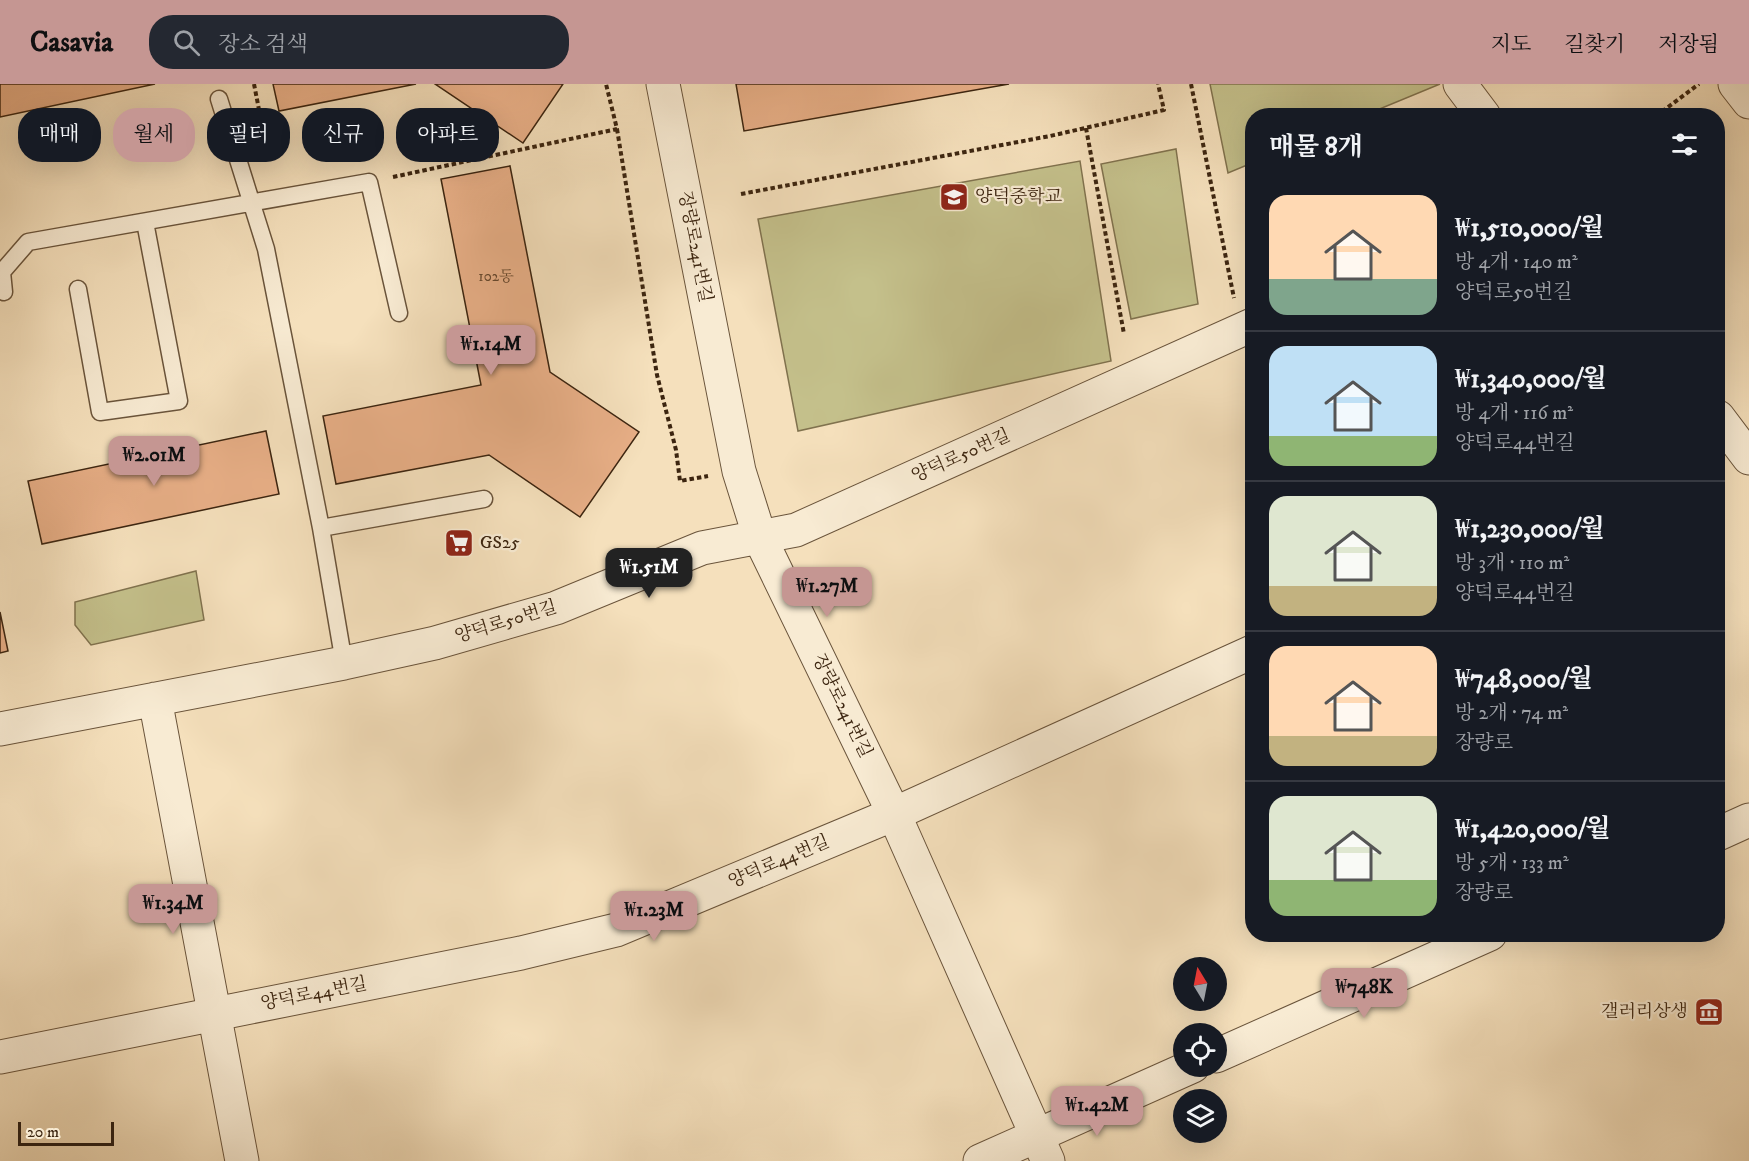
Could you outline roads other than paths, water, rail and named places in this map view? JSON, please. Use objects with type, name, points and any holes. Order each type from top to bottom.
[{"type":"street","name":"장량로241번길","points":[[663,84],[739,471],[760,538],[894,814],[1043,1148]]},
{"type":"street","points":[[1460,84],[1478,108]]},
{"type":"street","points":[[1735,84],[1749,102]]},
{"type":"street","name":"양덕로50번길","points":[[0,729],[344,663],[490,629],[566,605],[702,548],[796,530],[1245,328]]},
{"type":"street","name":"양덕로44번길","points":[[0,1057],[552,946],[616,930],[894,814],[1245,655]]},
{"type":"street","points":[[155,699],[242,1161]]},
{"type":"street","points":[[1725,831],[1749,820]]},
{"type":"street","points":[[1227,1051],[1472,942]]},
{"type":"street","points":[[980,1161],[1043,1148],[1173,1077]]},
{"type":"lane","points":[[219,99],[266,249],[321,528],[344,663]]},
{"type":"lane","points":[[4,292],[2,272],[28,242],[369,182],[399,313]]},
{"type":"lane","points":[[78,289],[100,412],[179,401],[145,222]]},
{"type":"lane","points":[[321,528],[484,499]]},
{"type":"place","name":"양덕중학교","points":[[954,197]]},
{"type":"place","name":"GS25","points":[[459,543]]},
{"type":"place","name":"갤러리상생","points":[[1709,1012]]}]
